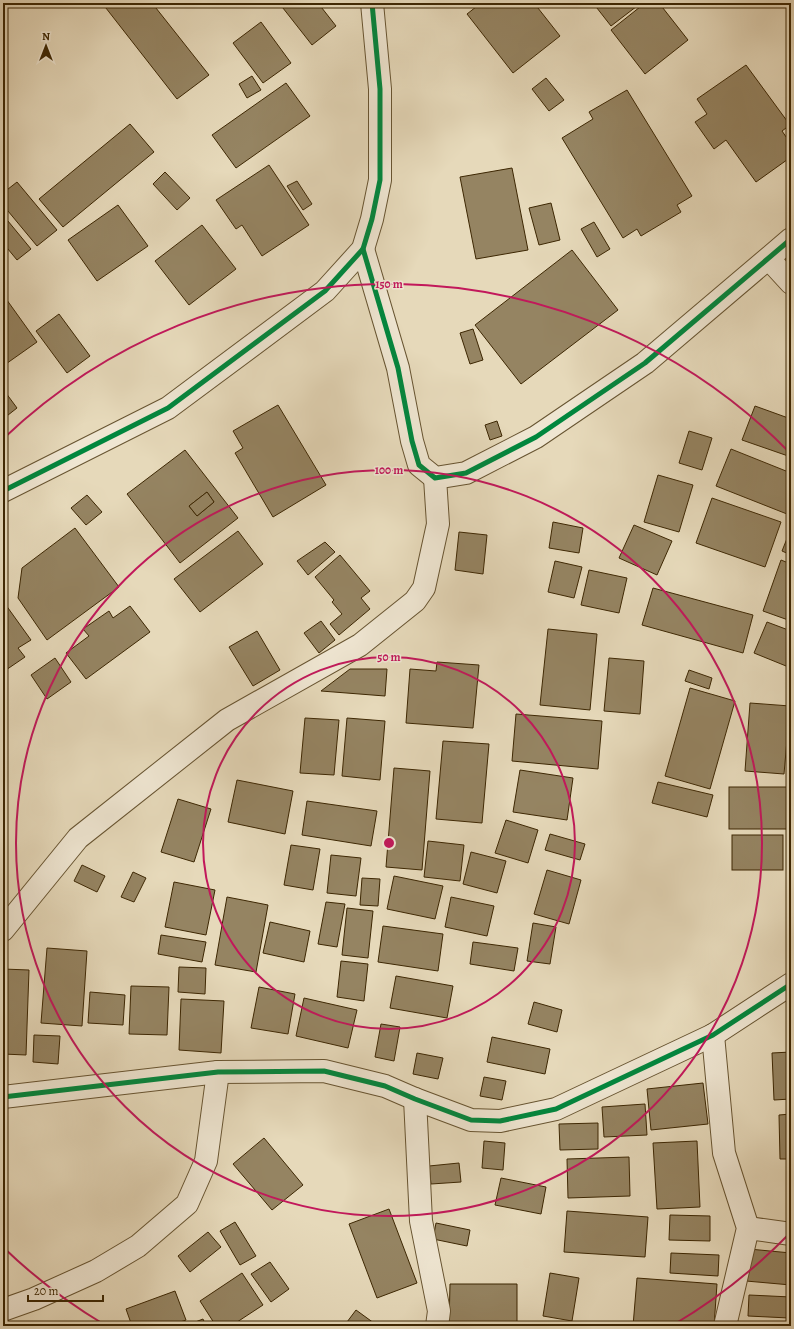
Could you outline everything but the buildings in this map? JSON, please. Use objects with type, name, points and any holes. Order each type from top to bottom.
[{"type":"street","points":[[3,491],[168,408],[325,291],[363,249],[372,220],[380,180],[380,89],[372,3]]},
{"type":"street","points":[[435,478],[466,473],[536,437],[645,363],[791,239]]},
{"type":"street","points":[[3,930],[78,838],[227,720],[360,646],[415,600],[424,588],[438,524],[435,478],[419,465],[412,441],[398,368],[363,249]]},
{"type":"street","points":[[769,259],[791,283]]},
{"type":"street","points":[[3,1096],[218,1072],[324,1071],[385,1086],[471,1120],[500,1121],[556,1109],[713,1035],[791,984]]},
{"type":"street","points":[[713,1035],[724,1153],[748,1228],[725,1326]]},
{"type":"street","points":[[3,1310],[34,1299],[96,1271],[138,1246],[187,1204],[206,1161],[218,1072]]},
{"type":"street","points":[[415,1099],[421,1221],[439,1311],[436,1326]]},
{"type":"street","points":[[748,1228],[791,1234]]},
{"type":"cycle path","points":[[3,491],[168,408],[325,291],[363,249],[372,219],[380,180],[380,89],[372,3]]},
{"type":"cycle path","points":[[363,249],[398,368],[412,441],[419,465],[435,478],[466,473],[536,437],[645,363],[791,239]]},
{"type":"cycle path","points":[[3,1097],[218,1072],[324,1071],[385,1086],[471,1120],[500,1121],[556,1109],[713,1035],[791,984]]}]
